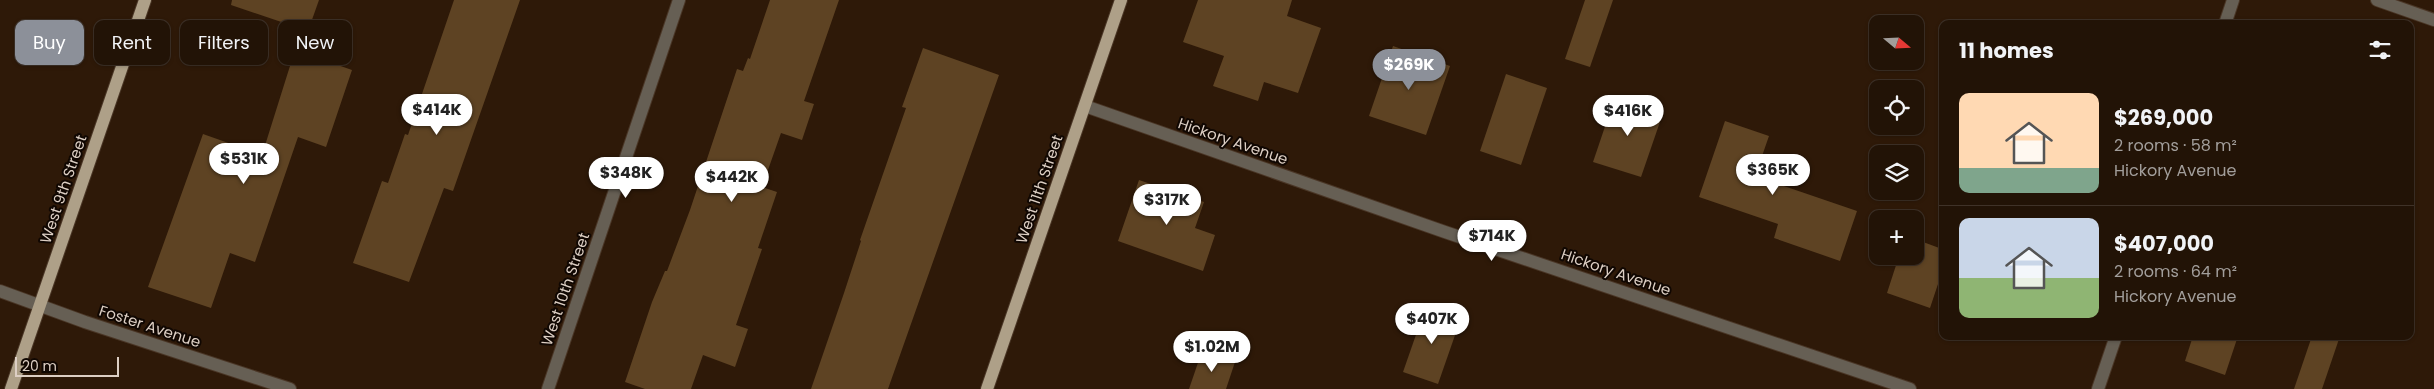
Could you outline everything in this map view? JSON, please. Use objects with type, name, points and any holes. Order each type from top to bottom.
[{"type":"main road","name":"West 9th Street","points":[[11,389],[146,0]]},
{"type":"main road","name":"West 11th Street","points":[[987,389],[1121,0]]},
{"type":"street","name":"West 10th Street","points":[[548,389],[679,0]]},
{"type":"street","points":[[2226,20],[2233,0]]},
{"type":"street","points":[[2377,0],[2434,20]]},
{"type":"street","name":"Hickory Avenue","points":[[1085,106],[1454,235],[1910,389]]},
{"type":"street","name":"Foster Avenue","points":[[0,292],[290,389]]},
{"type":"street","points":[[2098,389],[2115,340]]},
{"type":"building","points":[[232,0],[319,0],[312,20],[278,21],[231,5]]},
{"type":"building","points":[[454,0],[520,0],[453,191],[444,188],[409,282],[353,263],[382,181],[388,183],[405,134],[408,135]]},
{"type":"building","points":[[770,0],[839,0],[804,101],[814,104],[802,140],[781,133],[762,187],[777,192],[758,248],[762,249],[736,325],[748,329],[735,367],[703,355],[691,389],[645,389],[625,382],[652,302],[665,271],[667,271],[690,210],[737,69],[743,71],[748,58],[750,59]]},
{"type":"building","points":[[1198,0],[1292,0],[1287,16],[1321,28],[1298,93],[1264,82],[1258,101],[1213,86],[1224,56],[1183,42]]},
{"type":"building","points":[[1585,0],[1613,0],[1590,67],[1565,59]]},
{"type":"building","points":[[1393,46],[1450,66],[1426,135],[1369,116]]},
{"type":"building","points":[[923,48],[999,75],[888,389],[811,389],[906,108],[902,107]]},
{"type":"building","points":[[290,65],[338,65],[352,70],[326,147],[298,137],[255,262],[230,253],[211,308],[148,287],[203,134],[262,155]]},
{"type":"building","points":[[1506,74],[1547,88],[1521,165],[1480,151]]},
{"type":"building","points":[[1615,97],[1663,113],[1641,177],[1593,162]]},
{"type":"building","points":[[1725,121],[1769,136],[1755,176],[1857,211],[1840,261],[1774,238],[1778,224],[1699,197]]},
{"type":"building","points":[[1139,180],[1204,202],[1195,228],[1215,235],[1203,271],[1118,241]]},
{"type":"building","points":[[1924,242],[1939,248],[1939,281],[1930,308],[1887,293],[1896,265],[1924,265]]},
{"type":"building","points":[[1426,306],[1461,318],[1438,384],[1403,372]]},
{"type":"building","points":[[2192,340],[2237,340],[2225,375],[2185,361]]},
{"type":"building","points":[[2311,340],[2339,340],[2322,389],[2294,389]]},
{"type":"building","points":[[1202,351],[1235,362],[1226,389],[1189,389]]}]
